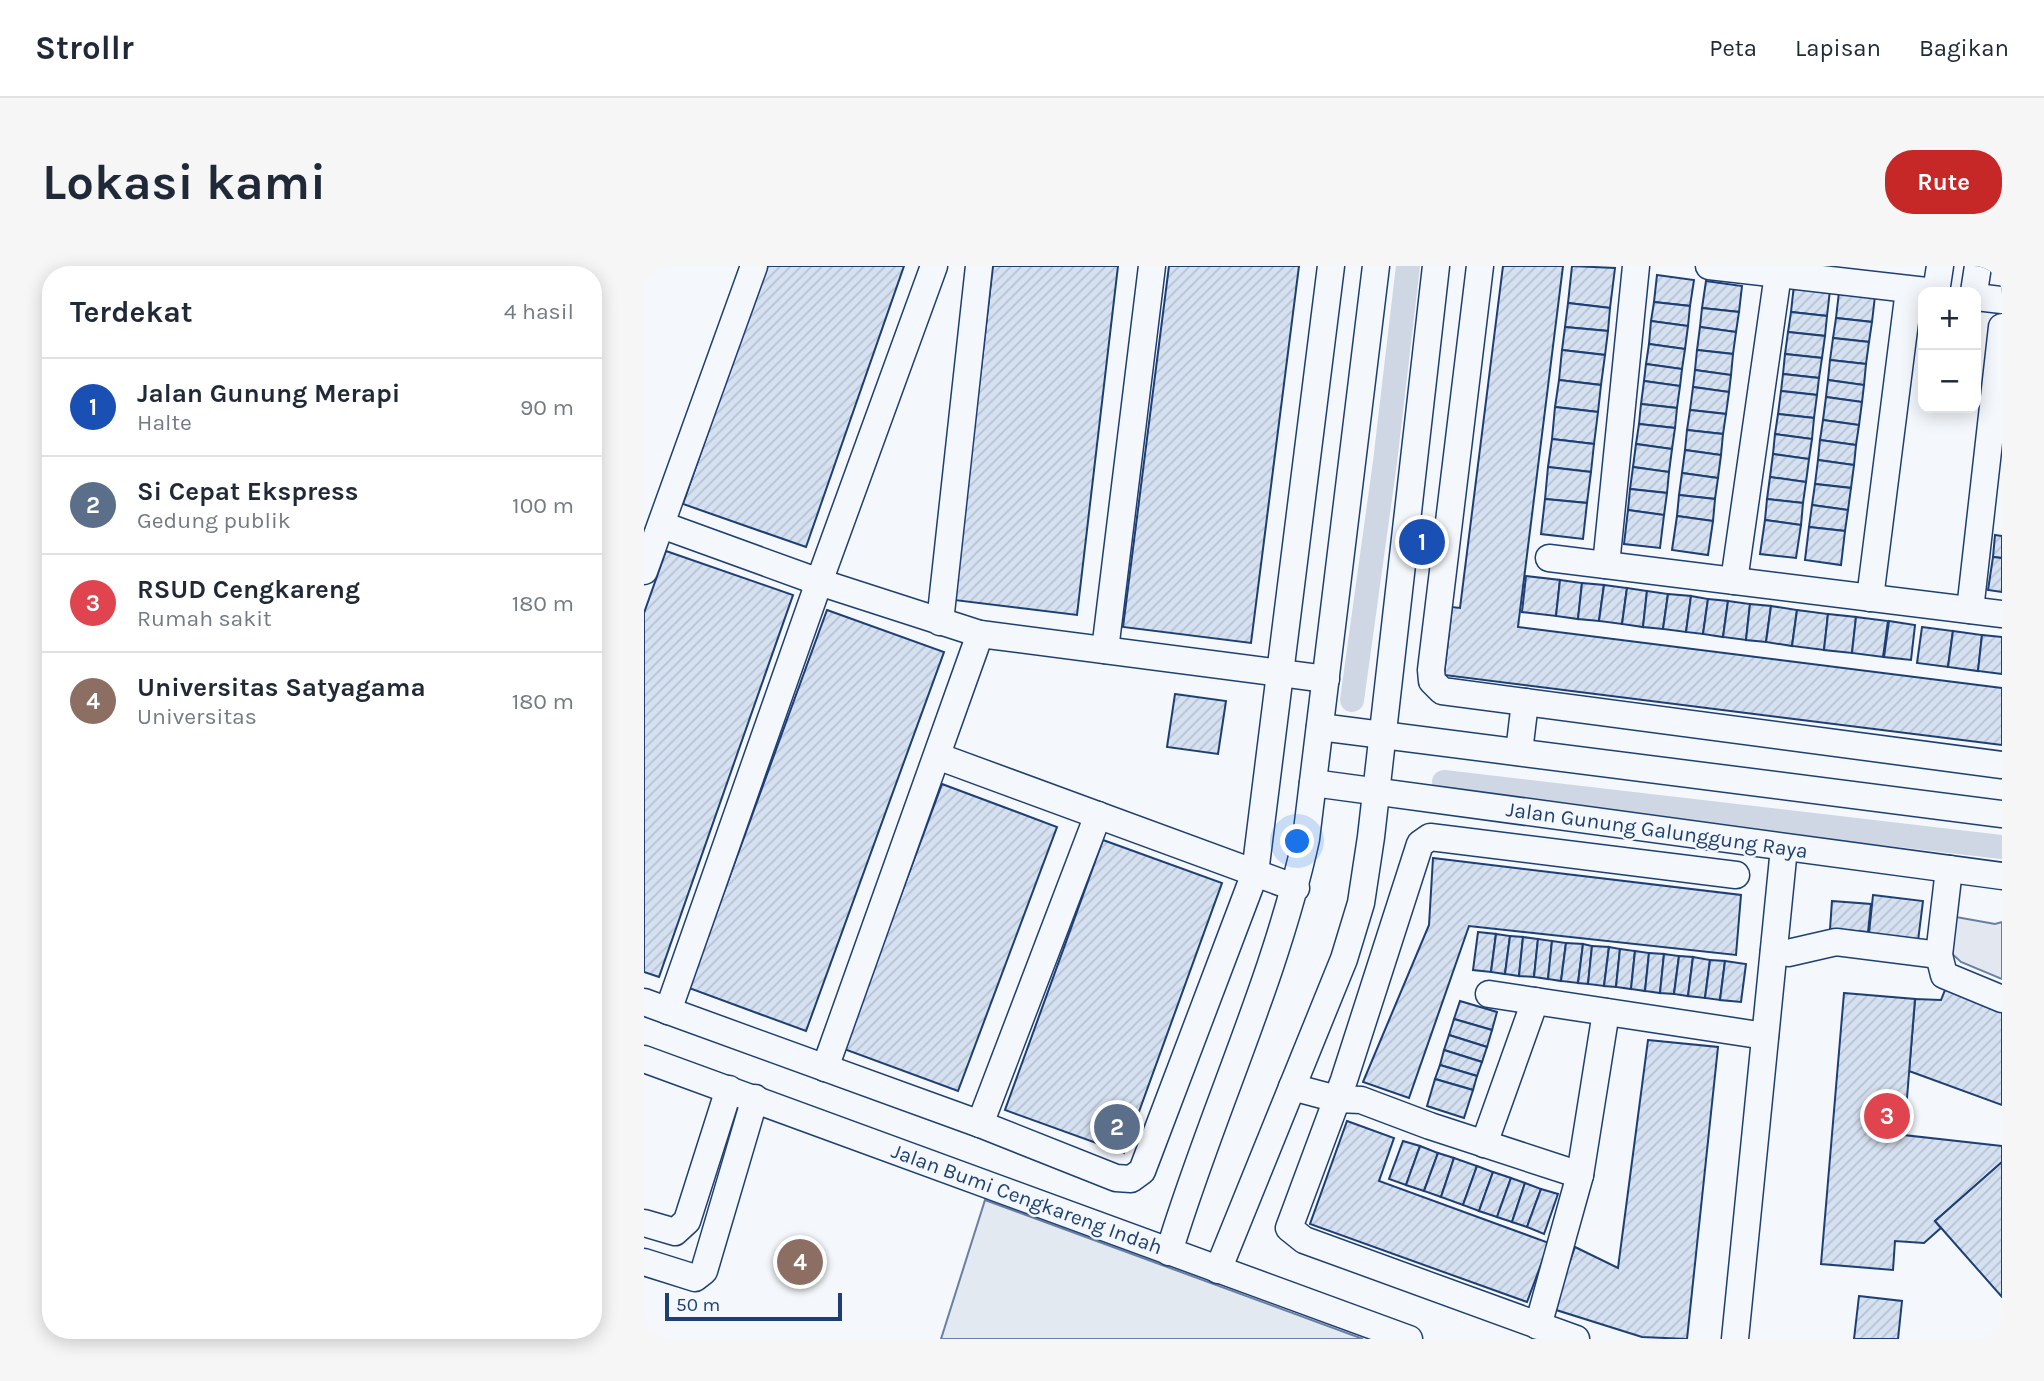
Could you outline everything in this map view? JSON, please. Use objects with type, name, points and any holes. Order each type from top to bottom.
[{"type":"street","points":[[644,571],[754,266]]},
{"type":"street","points":[[934,266],[819,582],[656,1007],[980,1124],[1116,1178],[1131,1179],[1142,1171],[1255,873],[1331,266]]},
{"type":"street","points":[[940,622],[979,266]]},
{"type":"street","points":[[1105,650],[1152,266]]},
{"type":"street","points":[[1169,1252],[1296,888],[1306,839],[1376,266]]},
{"type":"street","points":[[1218,1270],[1344,958],[1361,903],[1436,266]]},
{"type":"street","points":[[1480,266],[1432,681],[1442,691],[2002,765]]},
{"type":"street","points":[[1606,565],[1636,266]]},
{"type":"street","points":[[1709,266],[1918,290]]},
{"type":"street","points":[[1929,287],[1940,266]]},
{"type":"street","points":[[1975,287],[1978,266]]},
{"type":"street","points":[[1734,581],[1778,274]]},
{"type":"street","points":[[1981,298],[2002,300]]},
{"type":"street","points":[[1970,610],[2002,327]]},
{"type":"street","points":[[1870,598],[1918,339]]},
{"type":"street","points":[[1423,381],[1468,386]]},
{"type":"street","points":[[662,525],[819,582],[980,634],[1326,679]]},
{"type":"street","points":[[1549,558],[2002,614]]},
{"type":"street","points":[[1400,585],[1442,592]]},
{"type":"street","points":[[825,1068],[980,634]]},
{"type":"street","points":[[1519,752],[1525,702]]},
{"type":"street","points":[[1320,727],[2002,814]]},
{"type":"street","points":[[937,756],[1296,888]]},
{"type":"street","name":"Jalan Gunung Galunggung Raya","points":[[1313,783],[2002,876]]},
{"type":"street","points":[[1517,848],[1520,812]]},
{"type":"street","points":[[980,1124],[1098,815]]},
{"type":"street","points":[[1576,1339],[1294,1235],[1289,1228],[1347,1093],[1420,844],[1430,837],[1736,875]]},
{"type":"street","points":[[1758,1216],[1781,952],[1784,848]]},
{"type":"street","points":[[1949,869],[1939,956],[1944,975],[2002,999]]},
{"type":"street","points":[[1781,952],[1836,942],[1939,956]]},
{"type":"street","points":[[1735,1339],[1765,1036],[1781,952]]},
{"type":"street","points":[[1489,994],[1765,1036]]},
{"type":"street","points":[[1484,1144],[1535,1001]]},
{"type":"street","points":[[1538,1326],[1580,1175],[1606,1012]]},
{"type":"street","points":[[1306,1055],[1330,1065],[1347,1093]]},
{"type":"street","name":"Jalan Bumi Cengkareng Indah","points":[[644,1059],[1409,1339]]},
{"type":"street","points":[[1292,1087],[1347,1093],[1484,1144],[1580,1175]]},
{"type":"street","points":[[644,1223],[675,1232],[687,1221],[729,1089]]},
{"type":"street","points":[[644,1262],[695,1278],[704,1271],[755,1098]]},
{"type":"shaded area","points":[[1956,917],[1995,924],[2002,922],[2002,979],[1961,962],[1949,951]]},
{"type":"shaded area","points":[[985,1200],[1363,1339],[941,1339]]},
{"type":"building","points":[[766,266],[904,266],[806,547],[683,504]]},
{"type":"building","points":[[993,266],[1118,266],[1077,615],[954,600]]},
{"type":"building","points":[[1169,266],[1299,266],[1251,643],[1123,627]]},
{"type":"building","points":[[1503,266],[1563,266],[1518,627],[2002,688],[2002,745],[1444,675],[1452,607],[1460,608]]},
{"type":"building","points":[[1572,266],[1615,268],[1610,308],[1568,303]]},
{"type":"building","points":[[1657,275],[1694,280],[1690,306],[1654,302]]},
{"type":"building","points":[[1706,281],[1742,286],[1739,312],[1702,308]]},
{"type":"building","points":[[1794,285],[1830,290],[1827,316],[1791,312]]},
{"type":"building","points":[[1839,292],[1875,296],[1872,322],[1836,318]]},
{"type":"building","points":[[1654,302],[1690,306],[1688,326],[1651,321]]},
{"type":"building","points":[[1568,303],[1610,308],[1608,331],[1565,327]]},
{"type":"building","points":[[1702,308],[1739,312],[1736,332],[1700,327]]},
{"type":"building","points":[[1791,312],[1827,316],[1825,336],[1788,332]]},
{"type":"building","points":[[1836,318],[1872,322],[1869,342],[1833,338]]},
{"type":"building","points":[[1651,321],[1688,326],[1685,349],[1649,344]]},
{"type":"building","points":[[1565,327],[1608,331],[1605,355],[1562,350]]},
{"type":"building","points":[[1700,327],[1736,332],[1733,354],[1697,350]]},
{"type":"building","points":[[1788,332],[1825,336],[1822,358],[1785,354]]},
{"type":"building","points":[[1833,338],[1869,342],[1866,364],[1830,360]]},
{"type":"building","points":[[1649,344],[1685,349],[1682,369],[1646,364]]},
{"type":"building","points":[[1562,350],[1605,355],[1601,385],[1559,380]]},
{"type":"building","points":[[1697,350],[1733,354],[1731,375],[1695,370]]},
{"type":"building","points":[[1785,354],[1822,358],[1819,378],[1783,374]]},
{"type":"building","points":[[1830,360],[1866,364],[1864,385],[1828,380]]},
{"type":"building","points":[[1646,364],[1682,369],[1680,386],[1644,381]]},
{"type":"building","points":[[1695,370],[1731,375],[1729,392],[1693,387]]},
{"type":"building","points":[[1783,374],[1819,378],[1817,395],[1781,391]]},
{"type":"building","points":[[1559,380],[1601,385],[1598,412],[1555,407]]},
{"type":"building","points":[[1828,380],[1864,385],[1862,402],[1826,397]]},
{"type":"building","points":[[1644,381],[1680,386],[1677,408],[1641,404]]},
{"type":"building","points":[[1693,387],[1729,392],[1726,414],[1690,410]]},
{"type":"building","points":[[1781,391],[1817,395],[1814,418],[1778,414]]},
{"type":"building","points":[[1826,397],[1862,402],[1859,425],[1823,420]]},
{"type":"building","points":[[1641,404],[1677,408],[1675,428],[1639,424]]},
{"type":"building","points":[[1555,407],[1598,412],[1594,444],[1552,439]]},
{"type":"building","points":[[1690,410],[1726,414],[1723,434],[1687,430]]},
{"type":"building","points":[[1778,414],[1814,418],[1812,439],[1775,434]]},
{"type":"building","points":[[1823,420],[1859,425],[1856,445],[1820,440]]},
{"type":"building","points":[[1639,424],[1675,428],[1672,449],[1636,444]]},
{"type":"building","points":[[1687,430],[1723,434],[1721,455],[1685,450]]},
{"type":"building","points":[[1775,434],[1812,439],[1809,459],[1773,454]]},
{"type":"building","points":[[1552,439],[1594,444],[1591,472],[1548,467]]},
{"type":"building","points":[[1820,440],[1856,445],[1854,465],[1818,460]]},
{"type":"building","points":[[1636,444],[1672,449],[1669,472],[1633,467]]},
{"type":"building","points":[[1685,450],[1721,455],[1718,478],[1682,473]]},
{"type":"building","points":[[1773,454],[1809,459],[1806,482],[1770,477]]},
{"type":"building","points":[[1818,460],[1854,465],[1851,488],[1815,484]]},
{"type":"building","points":[[1548,467],[1591,472],[1587,503],[1545,499]]},
{"type":"building","points":[[1633,467],[1669,472],[1667,493],[1630,489]]},
{"type":"building","points":[[1682,473],[1718,478],[1715,499],[1679,495]]},
{"type":"building","points":[[1770,477],[1806,482],[1803,503],[1767,499]]},
{"type":"building","points":[[1815,484],[1851,488],[1848,510],[1812,505]]},
{"type":"building","points":[[1630,489],[1667,493],[1664,515],[1628,510]]},
{"type":"building","points":[[1679,495],[1715,499],[1713,521],[1677,516]]},
{"type":"building","points":[[1545,499],[1587,503],[1583,539],[1541,534]]},
{"type":"building","points":[[1767,499],[1803,503],[1801,525],[1765,520]]},
{"type":"building","points":[[1812,505],[1848,510],[1845,531],[1809,527]]},
{"type":"building","points":[[1628,510],[1664,515],[1660,548],[1624,544]]},
{"type":"building","points":[[1677,516],[1713,521],[1708,555],[1672,550]]},
{"type":"building","points":[[1765,520],[1801,525],[1796,558],[1760,554]]},
{"type":"building","points":[[1809,527],[1845,531],[1841,565],[1805,560]]},
{"type":"building","points":[[1995,535],[2002,536],[2002,558],[1993,557]]},
{"type":"building","points":[[666,551],[793,595],[659,977],[644,972],[644,613]]},
{"type":"building","points":[[1993,557],[2002,558],[2002,592],[1988,590]]},
{"type":"building","points":[[1526,576],[1560,580],[1556,616],[1522,612]]},
{"type":"building","points":[[1560,580],[1582,583],[1578,619],[1556,616]]},
{"type":"building","points":[[1582,583],[1604,585],[1599,621],[1578,619]]},
{"type":"building","points":[[1604,585],[1627,588],[1622,624],[1599,621]]},
{"type":"building","points":[[1627,588],[1647,591],[1643,627],[1622,624]]},
{"type":"building","points":[[1647,591],[1668,594],[1663,629],[1643,627]]},
{"type":"building","points":[[1668,594],[1691,596],[1686,632],[1663,629]]},
{"type":"building","points":[[1691,596],[1708,599],[1703,634],[1686,632]]},
{"type":"building","points":[[1708,599],[1728,601],[1723,637],[1703,634]]},
{"type":"building","points":[[1728,601],[1750,604],[1746,640],[1723,637]]},
{"type":"building","points":[[1750,604],[1771,606],[1766,642],[1746,640]]},
{"type":"building","points":[[1771,606],[1797,610],[1792,646],[1766,642]]},
{"type":"building","points":[[827,610],[944,652],[806,1031],[689,988]]},
{"type":"building","points":[[1797,610],[1828,614],[1824,650],[1792,646]]},
{"type":"building","points":[[1828,614],[1856,617],[1852,653],[1824,650]]},
{"type":"building","points":[[1856,617],[1888,621],[1883,657],[1852,653]]},
{"type":"building","points":[[1889,621],[1915,625],[1911,660],[1884,657]]},
{"type":"building","points":[[1922,627],[1953,631],[1948,667],[1917,663]]},
{"type":"building","points":[[1953,631],[1982,635],[1978,671],[1948,667]]},
{"type":"building","points":[[1982,635],[2002,637],[2002,674],[1978,671]]},
{"type":"building","points":[[1175,694],[1226,701],[1218,754],[1167,747]]},
{"type":"building","points":[[942,784],[1057,827],[958,1091],[844,1049]]},
{"type":"building","points":[[1103,840],[1222,883],[1124,1153],[1005,1110]]},
{"type":"building","points":[[1433,858],[1741,895],[1736,955],[1469,926],[1409,1098],[1363,1082],[1429,925]]},
{"type":"building","points":[[1873,895],[1923,901],[1917,949],[1868,943]]},
{"type":"building","points":[[1832,901],[1871,904],[1868,932],[1830,929]]},
{"type":"building","points":[[1478,932],[1496,934],[1491,972],[1473,970]]},
{"type":"building","points":[[1496,934],[1510,936],[1505,974],[1491,972]]},
{"type":"building","points":[[1510,936],[1523,937],[1519,976],[1505,974]]},
{"type":"building","points":[[1523,937],[1538,939],[1534,977],[1519,976]]},
{"type":"building","points":[[1538,939],[1552,941],[1548,979],[1534,977]]},
{"type":"building","points":[[1552,941],[1566,943],[1561,981],[1548,979]]},
{"type":"building","points":[[1566,943],[1583,944],[1578,983],[1561,981]]},
{"type":"building","points":[[1583,944],[1592,946],[1588,984],[1578,983]]},
{"type":"building","points":[[1592,946],[1609,947],[1604,986],[1588,984]]},
{"type":"building","points":[[1609,947],[1620,949],[1616,987],[1604,986]]},
{"type":"building","points":[[1620,949],[1635,951],[1631,989],[1616,987]]},
{"type":"building","points":[[1635,951],[1649,953],[1645,991],[1631,989]]},
{"type":"building","points":[[1649,953],[1664,954],[1660,993],[1645,991]]},
{"type":"building","points":[[1664,954],[1679,956],[1674,994],[1660,993]]},
{"type":"building","points":[[1679,956],[1693,957],[1688,996],[1674,994]]},
{"type":"building","points":[[1693,957],[1710,960],[1705,998],[1688,996]]},
{"type":"building","points":[[1710,960],[1725,961],[1720,1000],[1705,998]]},
{"type":"building","points":[[1725,961],[1746,964],[1741,1002],[1720,1000]]},
{"type":"building","points":[[1947,985],[2002,1007],[2002,1105],[1909,1071],[1915,999],[1941,1000]]},
{"type":"building","points":[[1844,993],[1915,999],[1904,1135],[2002,1146],[2002,1162],[1935,1221],[1941,1228],[1924,1243],[1895,1241],[1893,1270],[1821,1264]]},
{"type":"building","points":[[1460,1001],[1497,1012],[1492,1030],[1454,1019]]},
{"type":"building","points":[[1454,1019],[1492,1030],[1487,1047],[1449,1035]]},
{"type":"building","points":[[1449,1035],[1487,1047],[1482,1062],[1444,1050]]},
{"type":"building","points":[[1648,1040],[1718,1047],[1687,1339],[1642,1337],[1553,1309],[1575,1247],[1618,1268]]},
{"type":"building","points":[[1444,1050],[1482,1062],[1477,1076],[1440,1065]]},
{"type":"building","points":[[1440,1065],[1477,1076],[1473,1090],[1435,1079]]},
{"type":"building","points":[[1435,1079],[1473,1090],[1464,1118],[1427,1106]]},
{"type":"building","points":[[1347,1121],[1394,1138],[1379,1181],[1549,1243],[1527,1302],[1310,1224]]},
{"type":"building","points":[[1403,1141],[1420,1146],[1406,1185],[1389,1179]]},
{"type":"building","points":[[1420,1146],[1438,1153],[1424,1191],[1406,1185]]},
{"type":"building","points":[[1438,1153],[1454,1158],[1441,1197],[1424,1191]]},
{"type":"building","points":[[1454,1158],[1477,1166],[1463,1205],[1441,1197]]},
{"type":"building","points":[[2002,1162],[2002,1297],[1935,1221]]},
{"type":"building","points":[[1477,1166],[1493,1172],[1479,1211],[1463,1205]]},
{"type":"building","points":[[1493,1172],[1511,1178],[1497,1217],[1479,1211]]},
{"type":"building","points":[[1511,1178],[1525,1183],[1512,1222],[1497,1217]]},
{"type":"building","points":[[1525,1183],[1541,1189],[1527,1227],[1512,1222]]},
{"type":"building","points":[[1541,1189],[1558,1194],[1544,1234],[1527,1227]]},
{"type":"building","points":[[1859,1296],[1902,1301],[1898,1339],[1854,1339]]},
{"type":"waterway","points":[[1352,700],[1385,462],[1408,266]]},
{"type":"waterway","points":[[1444,782],[2002,847]]},
{"type":"place","name":"Jalan Gunung Merapi","points":[[1422,542]]},
{"type":"place","name":"RSUD Cengkareng","points":[[1887,1116]]},
{"type":"place","name":"Si Cepat Ekspress","points":[[1117,1127]]},
{"type":"place","name":"Universitas Satyagama","points":[[800,1262]]}]
